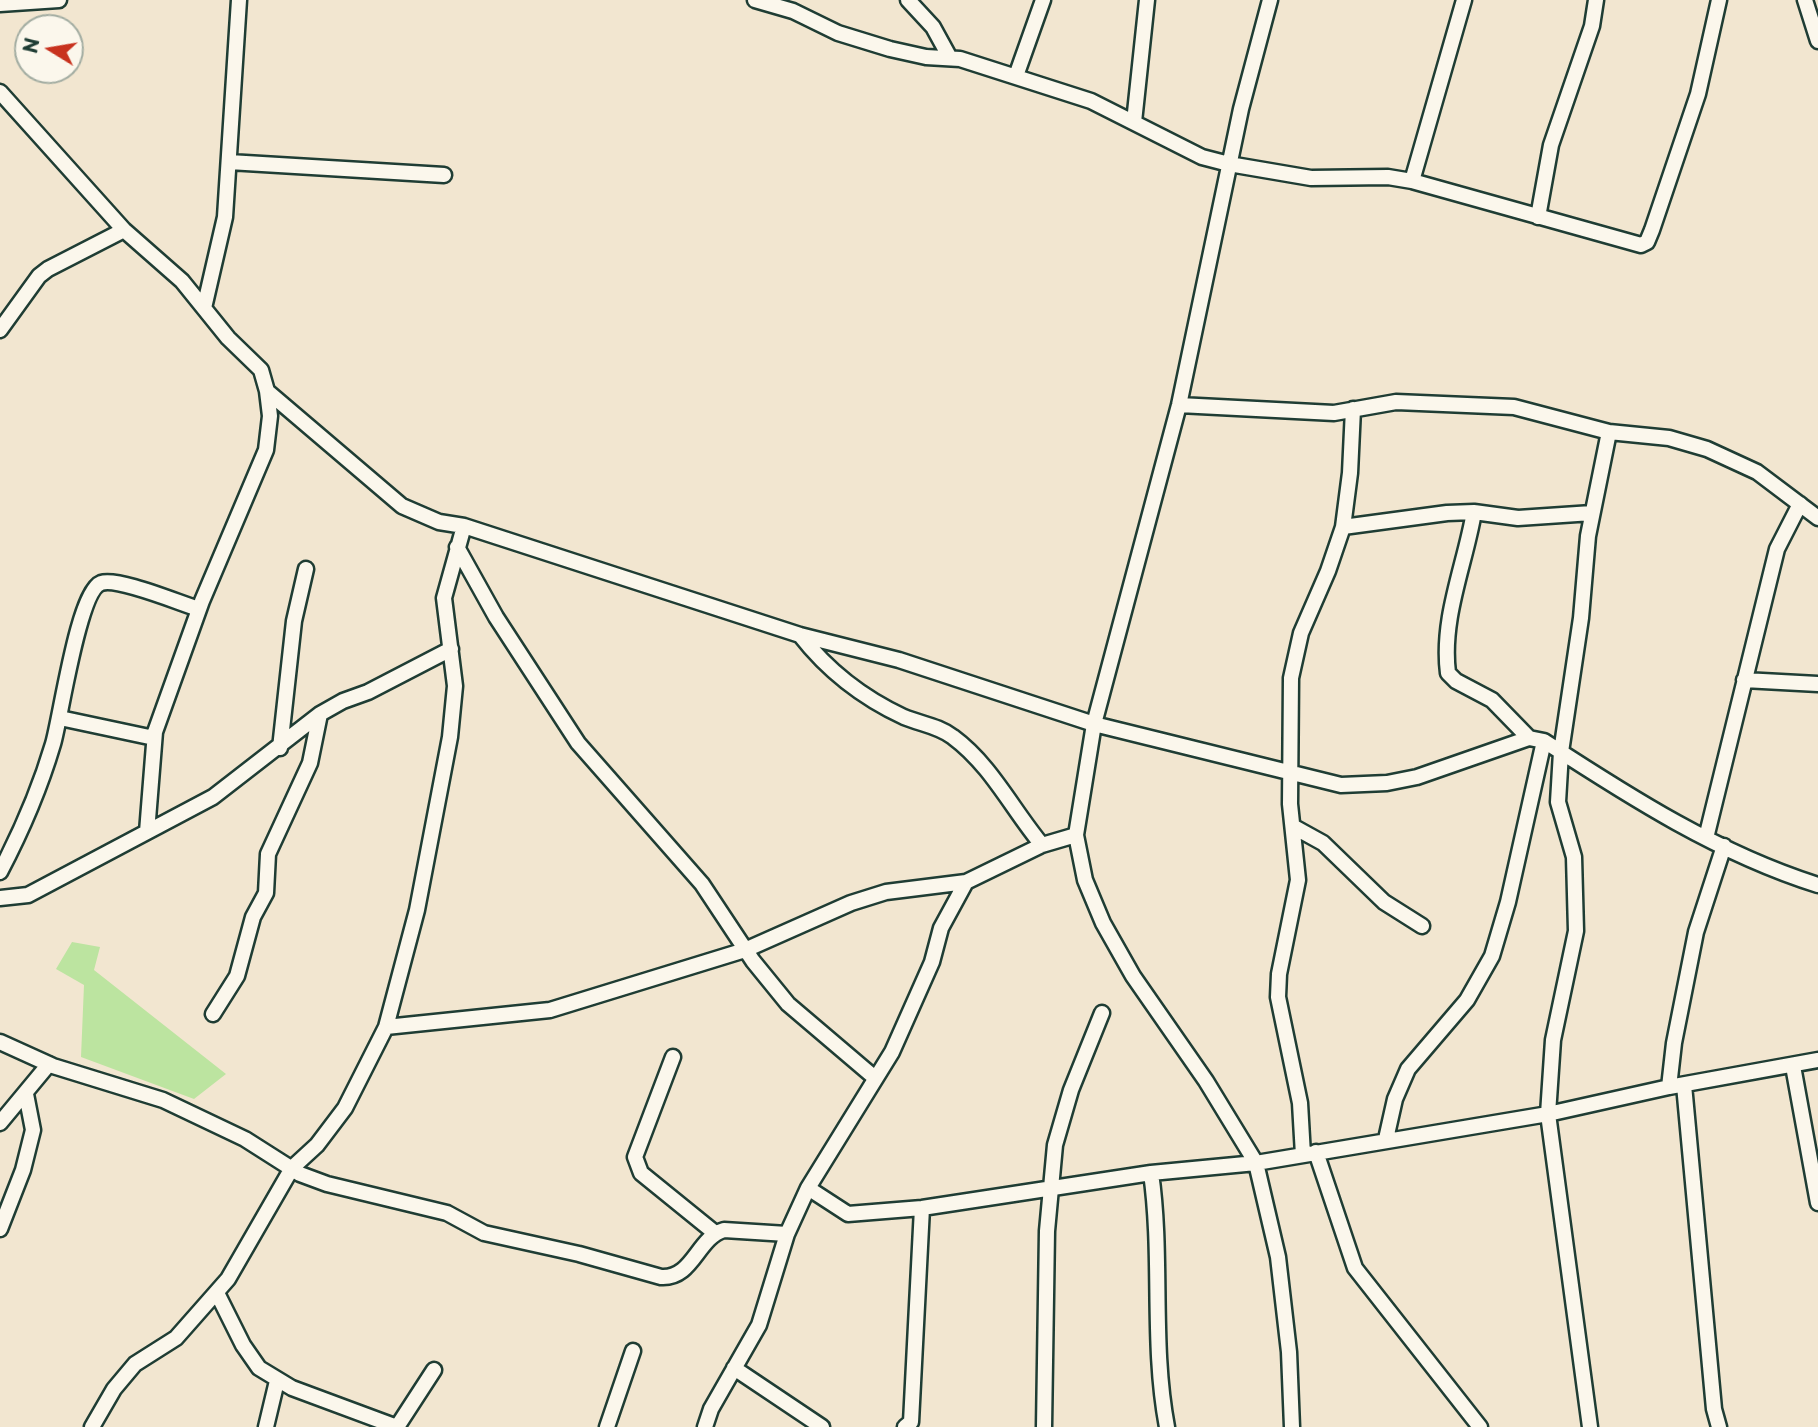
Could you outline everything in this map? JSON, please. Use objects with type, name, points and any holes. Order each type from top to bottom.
[{"type":"street","points":[[0,4],[59,0]]},
{"type":"street","points":[[204,308],[225,217],[239,0]]},
{"type":"street","points":[[755,0],[793,11],[838,33],[890,49],[926,57],[950,58],[1091,101],[1202,157],[1311,178],[1388,177],[1412,181],[1629,243],[1647,243],[1698,94],[1719,0]]},
{"type":"street","points":[[908,0],[933,27],[950,58]]},
{"type":"street","points":[[1016,76],[1043,0]]},
{"type":"street","points":[[1134,122],[1147,0]]},
{"type":"street","points":[[1270,0],[1229,164],[1179,405],[1094,724],[1076,835],[1084,880],[1103,923],[1133,976],[1206,1082],[1256,1164],[1278,1257],[1289,1352],[1292,1427]]},
{"type":"street","points":[[1412,181],[1464,0]]},
{"type":"street","points":[[1538,217],[1550,145],[1592,26],[1596,0]]},
{"type":"street","points":[[1805,0],[1818,41]]},
{"type":"street","points":[[0,92],[124,230],[182,281],[228,338],[261,370],[267,391],[271,416],[267,450],[198,609],[154,738],[147,832]]},
{"type":"street","points":[[229,162],[444,175]]},
{"type":"street","points":[[0,330],[39,276],[124,230]]},
{"type":"street","points":[[267,391],[402,506],[439,522],[464,526],[800,635],[900,660],[1094,724],[1341,785],[1387,783],[1417,777],[1536,739]]},
{"type":"street","points":[[1179,405],[1334,413],[1396,402],[1514,407],[1609,432],[1669,438],[1707,449],[1757,472],[1818,518]]},
{"type":"street","points":[[1353,409],[1350,473],[1343,527],[1328,571],[1301,633],[1291,678],[1290,773],[1298,880],[1279,974],[1278,997],[1309,1154],[1355,1268],[1480,1427]]},
{"type":"street","points":[[1590,1427],[1548,1114],[1553,1040],[1576,931],[1574,857],[1558,802],[1561,752],[1592,513],[1609,432]]},
{"type":"street","points":[[1706,838],[1777,550],[1800,505]]},
{"type":"street","points":[[1343,527],[1474,512],[1518,518],[1592,513]]},
{"type":"street","points":[[1474,512],[1451,607],[1446,640],[1448,673],[1456,681],[1492,700],[1536,739],[1706,838],[1763,866],[1818,884]]},
{"type":"street","points":[[92,1427],[114,1389],[135,1364],[176,1338],[217,1293],[253,1238],[292,1168],[317,1144],[345,1108],[386,1027],[416,910],[442,784],[455,686],[444,598],[464,526]]},
{"type":"street","points":[[457,547],[496,617],[578,743],[702,884],[745,950],[788,1004],[875,1078]]},
{"type":"street","points":[[280,748],[295,621],[306,569]]},
{"type":"street","points":[[0,872],[30,805],[60,718],[63,684],[86,602],[94,587],[104,582],[120,584],[198,609]]},
{"type":"street","points":[[800,635],[820,661],[842,679],[885,708],[943,730],[968,749],[984,765],[1042,845]]},
{"type":"street","points":[[1,902],[28,895],[213,797],[280,748],[320,714],[451,649]]},
{"type":"street","points":[[1744,680],[1818,684]]},
{"type":"street","points":[[213,1013],[237,976],[253,917],[266,893],[268,854],[310,763],[320,714]]},
{"type":"street","points":[[60,718],[154,738]]},
{"type":"street","points":[[1386,1139],[1395,1099],[1408,1069],[1467,1000],[1492,956],[1508,902],[1536,739]]},
{"type":"street","points":[[1294,827],[1323,843],[1384,902],[1422,926]]},
{"type":"street","points":[[386,1027],[550,1010],[745,950],[851,903],[886,892],[966,882],[1042,845],[1076,835]]},
{"type":"street","points":[[1719,1427],[1714,1409],[1676,1086],[1674,1043],[1693,943],[1724,846]]},
{"type":"street","points":[[705,1427],[759,1325],[787,1234],[808,1188],[892,1052],[932,962],[941,928],[966,882]]},
{"type":"street","points":[[1044,1427],[1050,1189],[1055,1145],[1071,1090],[1102,1013]]},
{"type":"street","points":[[0,1042],[49,1064],[163,1100],[245,1139],[292,1168],[327,1184],[447,1213],[484,1233],[579,1254],[661,1277],[673,1278],[686,1268],[715,1233],[724,1230],[787,1234]]},
{"type":"street","points":[[673,1057],[635,1157],[641,1173],[715,1233]]},
{"type":"street","points":[[808,1188],[848,1214],[922,1208],[1151,1173],[1256,1164],[1386,1139],[1548,1114],[1676,1086],[1818,1060]]},
{"type":"street","points":[[0,1123],[49,1064]]},
{"type":"street","points":[[1793,1066],[1818,1203]]},
{"type":"street","points":[[0,1229],[23,1170],[33,1130],[26,1094]]},
{"type":"street","points":[[1151,1173],[1156,1206],[1157,1353],[1167,1427]]},
{"type":"street","points":[[905,1427],[911,1422],[922,1208]]},
{"type":"street","points":[[217,1293],[243,1345],[259,1368],[277,1381],[397,1427],[434,1370]]},
{"type":"street","points":[[607,1427],[633,1351]]},
{"type":"street","points":[[734,1368],[822,1427]]},
{"type":"street","points":[[265,1427],[277,1381]]},
{"type":"green space","points":[[72,942],[100,947],[94,970],[226,1074],[194,1099],[81,1057],[84,985],[56,969]]}]
